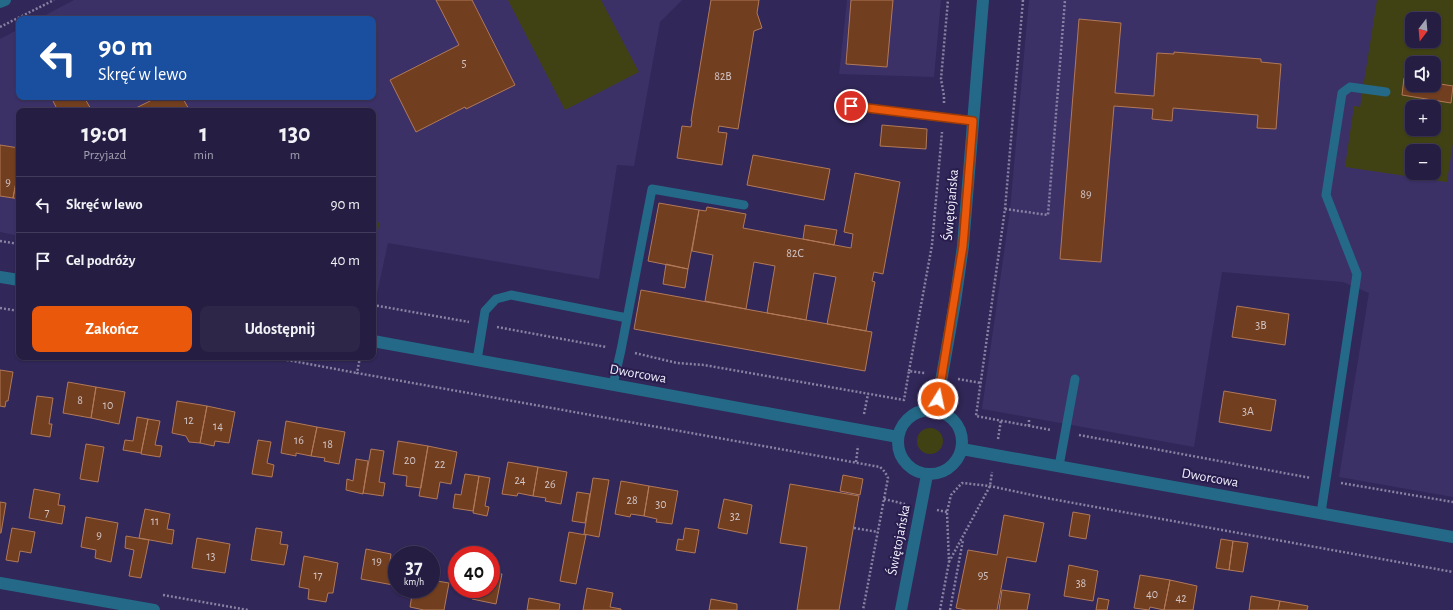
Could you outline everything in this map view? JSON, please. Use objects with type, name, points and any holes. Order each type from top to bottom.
[{"type":"street","points":[[0,2],[5,0]]},
{"type":"street","name":"Świętojańska","points":[[936,410],[963,246],[984,0]]},
{"type":"street","points":[[0,277],[16,280]]},
{"type":"street","name":"Dworcowa","points":[[376,342],[898,437]]},
{"type":"street","points":[[926,410],[936,410],[946,414],[954,420],[960,429],[963,439],[962,449],[959,458],[953,466],[946,471],[927,475],[917,472],[908,466],[902,458],[898,447],[898,437],[902,427],[908,419],[916,413],[926,410]]},
{"type":"street","name":"Dworcowa","points":[[962,449],[1453,537]]},
{"type":"street","name":"Świętojańska","points":[[901,610],[927,475]]},
{"type":"street","points":[[0,583],[154,610]]},
{"type":"lane","points":[[1321,513],[1357,274],[1326,195],[1342,93],[1350,87],[1386,92]]},
{"type":"lane","points":[[851,106],[973,121]]},
{"type":"lane","points":[[613,385],[652,189],[744,205]]},
{"type":"lane","points":[[477,360],[485,311],[496,299],[511,295],[627,318]]},
{"type":"lane","points":[[1059,466],[1075,380]]},
{"type":"path","points":[[22,16],[54,0]]},
{"type":"path","points":[[868,394],[904,400],[932,245],[943,117],[944,96],[941,79],[948,0]]},
{"type":"path","points":[[1023,0],[1005,209],[976,416],[1453,502]]},
{"type":"path","points":[[1005,209],[1048,215],[1065,0]]},
{"type":"path","points":[[0,27],[16,19]]},
{"type":"path","points":[[0,241],[16,244]]},
{"type":"path","points":[[0,308],[16,311]]},
{"type":"path","points":[[287,360],[880,467],[888,478],[863,610]]},
{"type":"path","points":[[357,373],[359,360]]},
{"type":"path","points":[[909,371],[981,383]]},
{"type":"path","points":[[1029,418],[1029,426]]},
{"type":"path","points":[[940,610],[948,562],[947,512],[951,495],[962,483],[990,486],[1046,498],[1453,572]]},
{"type":"path","points":[[948,562],[990,486]]},
{"type":"path","points":[[854,528],[878,532]]},
{"type":"path","points":[[950,610],[963,537]]},
{"type":"shaded area","points":[[74,0],[682,0],[660,22],[634,166],[617,165],[599,279],[388,243],[376,298],[376,108],[16,108],[16,235],[0,232],[0,39],[16,31],[16,100],[376,100],[376,16],[44,16]]},
{"type":"shaded area","points":[[508,0],[601,0],[639,72],[565,110]]},
{"type":"shaded area","points":[[847,0],[941,0],[934,77],[839,74]]},
{"type":"shaded area","points":[[1029,0],[1453,0],[1453,497],[1339,477],[1369,293],[1343,282],[1222,272],[1194,447],[982,409],[1010,210]]},
{"type":"shaded area","points":[[1377,0],[1453,0],[1453,143],[1447,182],[1433,180],[1441,180],[1441,144],[1405,144],[1405,176],[1345,167],[1354,106],[1360,107]]},
{"type":"shaded area","points":[[376,222],[380,223],[376,237]]},
{"type":"shaded area","points":[[930,428],[939,432],[943,441],[939,450],[930,454],[921,450],[917,441],[921,432]]},
{"type":"building","points":[[436,0],[472,0],[515,85],[466,109],[465,107],[416,132],[390,80],[459,45]]},
{"type":"building","points":[[711,0],[759,0],[757,13],[762,28],[754,31],[738,129],[719,126],[718,132],[727,133],[722,165],[677,158],[682,126],[691,127]]},
{"type":"building","points":[[851,0],[893,0],[887,67],[846,64]]},
{"type":"building","points":[[1079,19],[1121,23],[1115,93],[1154,96],[1157,53],[1174,54],[1174,52],[1261,59],[1261,62],[1281,64],[1276,129],[1257,128],[1258,115],[1173,108],[1172,121],[1152,119],[1153,109],[1114,106],[1101,262],[1060,259]]},
{"type":"building","points":[[1404,78],[1405,92],[1441,92],[1441,84],[1453,86],[1451,103],[1441,101],[1441,100],[1402,95]]},
{"type":"building","points":[[52,100],[86,100],[90,108],[56,108]]},
{"type":"building","points":[[152,100],[184,100],[188,108],[136,108]]},
{"type":"building","points":[[882,125],[927,129],[926,149],[880,146]]},
{"type":"building","points":[[0,145],[16,148],[16,182],[13,198],[0,196]]},
{"type":"building","points":[[753,155],[830,169],[824,200],[747,185]]},
{"type":"building","points":[[855,173],[900,182],[883,274],[874,272],[872,281],[875,282],[866,331],[827,324],[836,277],[814,273],[806,320],[767,313],[775,266],[754,262],[746,309],[705,301],[713,255],[692,251],[699,210],[706,211],[707,207],[746,214],[743,228],[851,248],[853,234],[844,232]]},
{"type":"building","points":[[16,182],[16,198],[13,198]]},
{"type":"building","points":[[659,203],[699,210],[688,269],[648,261]]},
{"type":"building","points":[[805,225],[837,230],[834,245],[803,239]]},
{"type":"building","points":[[666,264],[688,269],[685,288],[663,284]]},
{"type":"building","points":[[641,290],[872,332],[865,371],[634,329]]},
{"type":"building","points":[[1237,306],[1289,314],[1285,345],[1232,337]]},
{"type":"building","points":[[0,370],[13,372],[8,401],[6,401],[5,407],[0,406]]},
{"type":"building","points":[[68,382],[96,387],[91,418],[63,413]]},
{"type":"building","points":[[96,387],[125,392],[119,424],[91,418]]},
{"type":"building","points":[[1224,391],[1276,400],[1271,431],[1219,422]]},
{"type":"building","points":[[37,396],[53,398],[49,424],[52,424],[50,437],[31,434]]},
{"type":"building","points":[[177,401],[207,406],[200,443],[189,442],[186,436],[172,433]]},
{"type":"building","points":[[207,406],[235,412],[229,443],[215,441],[214,446],[200,443]]},
{"type":"building","points":[[137,417],[148,419],[141,453],[123,450],[125,440],[133,441]]},
{"type":"building","points":[[148,419],[160,421],[155,445],[162,446],[160,457],[141,454]]},
{"type":"building","points":[[286,421],[317,427],[311,456],[296,453],[296,456],[281,453]]},
{"type":"building","points":[[317,427],[345,432],[339,464],[324,461],[325,458],[311,456]]},
{"type":"building","points":[[258,440],[271,442],[267,463],[274,465],[272,477],[252,474]]},
{"type":"building","points":[[398,441],[428,446],[421,488],[406,486],[407,476],[393,474]]},
{"type":"building","points":[[86,444],[104,447],[98,482],[80,479]]},
{"type":"building","points":[[428,446],[457,452],[451,484],[440,482],[437,499],[419,496]]},
{"type":"building","points":[[371,449],[384,451],[379,482],[385,483],[383,496],[363,493]]},
{"type":"building","points":[[356,459],[368,461],[363,494],[346,490],[347,479],[353,481]]},
{"type":"building","points":[[508,462],[538,467],[533,496],[518,493],[517,496],[502,494]]},
{"type":"building","points":[[538,467],[567,472],[561,504],[545,501],[546,498],[533,496]]},
{"type":"building","points":[[465,474],[479,476],[473,511],[453,508],[455,494],[461,495]]},
{"type":"building","points":[[843,475],[863,479],[860,495],[840,491]]},
{"type":"building","points":[[479,476],[490,478],[485,506],[489,507],[487,516],[473,513]]},
{"type":"building","points":[[593,478],[609,480],[599,537],[584,534]]},
{"type":"building","points":[[621,481],[649,486],[644,516],[631,514],[630,517],[615,514]]},
{"type":"building","points":[[790,484],[859,496],[839,610],[797,610],[807,547],[780,543]]},
{"type":"building","points":[[649,486],[678,491],[672,524],[656,522],[657,519],[644,516]]},
{"type":"building","points":[[34,489],[60,494],[58,505],[65,506],[62,524],[29,518]]},
{"type":"building","points":[[577,492],[590,494],[585,523],[572,521]]},
{"type":"building","points":[[724,499],[752,505],[747,534],[718,528]]},
{"type":"building","points":[[0,502],[6,503],[1,533],[0,533]]},
{"type":"building","points":[[145,509],[170,514],[167,529],[174,530],[172,544],[139,538]]},
{"type":"building","points":[[1073,512],[1090,515],[1086,539],[1069,536]]},
{"type":"building","points":[[1004,515],[1044,523],[1036,562],[1007,557],[997,610],[966,610],[956,608],[968,550],[997,555]]},
{"type":"building","points":[[86,517],[118,523],[111,562],[95,558],[96,550],[81,547]]},
{"type":"building","points":[[12,528],[35,532],[31,553],[20,551],[18,562],[6,560]]},
{"type":"building","points":[[256,528],[282,532],[280,544],[288,545],[284,565],[251,560]]},
{"type":"building","points":[[685,528],[699,530],[695,553],[676,550],[678,539],[683,540]]},
{"type":"building","points":[[569,532],[586,535],[576,584],[560,581]]},
{"type":"building","points":[[126,536],[149,540],[141,578],[129,576],[134,550],[125,548]]},
{"type":"building","points":[[197,538],[230,544],[225,573],[192,568]]},
{"type":"building","points":[[1221,539],[1233,541],[1229,570],[1216,568]]},
{"type":"building","points":[[1233,541],[1248,543],[1243,572],[1229,570]]},
{"type":"building","points":[[366,549],[388,553],[388,584],[361,579]]},
{"type":"building","points":[[304,556],[338,563],[333,593],[328,593],[326,602],[308,599],[309,589],[299,587]]},
{"type":"building","points":[[1069,565],[1098,571],[1093,601],[1064,596]]},
{"type":"building","points":[[500,574],[502,574],[500,584]]},
{"type":"building","points":[[1140,575],[1170,580],[1164,610],[1150,607],[1149,610],[1134,608]]},
{"type":"building","points":[[1170,580],[1197,586],[1193,610],[1164,610]]},
{"type":"building","points":[[440,582],[448,583],[444,610],[424,610],[410,607],[412,598],[440,598]]},
{"type":"building","points":[[587,588],[613,593],[610,607],[621,610],[583,610]]},
{"type":"building","points":[[1002,590],[1030,594],[1027,610],[999,610]]},
{"type":"building","points":[[1251,596],[1280,601],[1278,610],[1249,610]]},
{"type":"building","points":[[472,598],[497,598],[496,604]]},
{"type":"building","points":[[529,598],[560,604],[559,610],[527,610]]},
{"type":"building","points":[[1098,598],[1109,600],[1107,610],[1096,610]]},
{"type":"building","points":[[711,599],[737,604],[737,610],[709,610]]},
{"type":"building","points":[[1280,601],[1308,606],[1307,610],[1278,610]]},
{"type":"route","points":[[851,106],[935,115],[973,121],[963,246],[938,399]]}]
